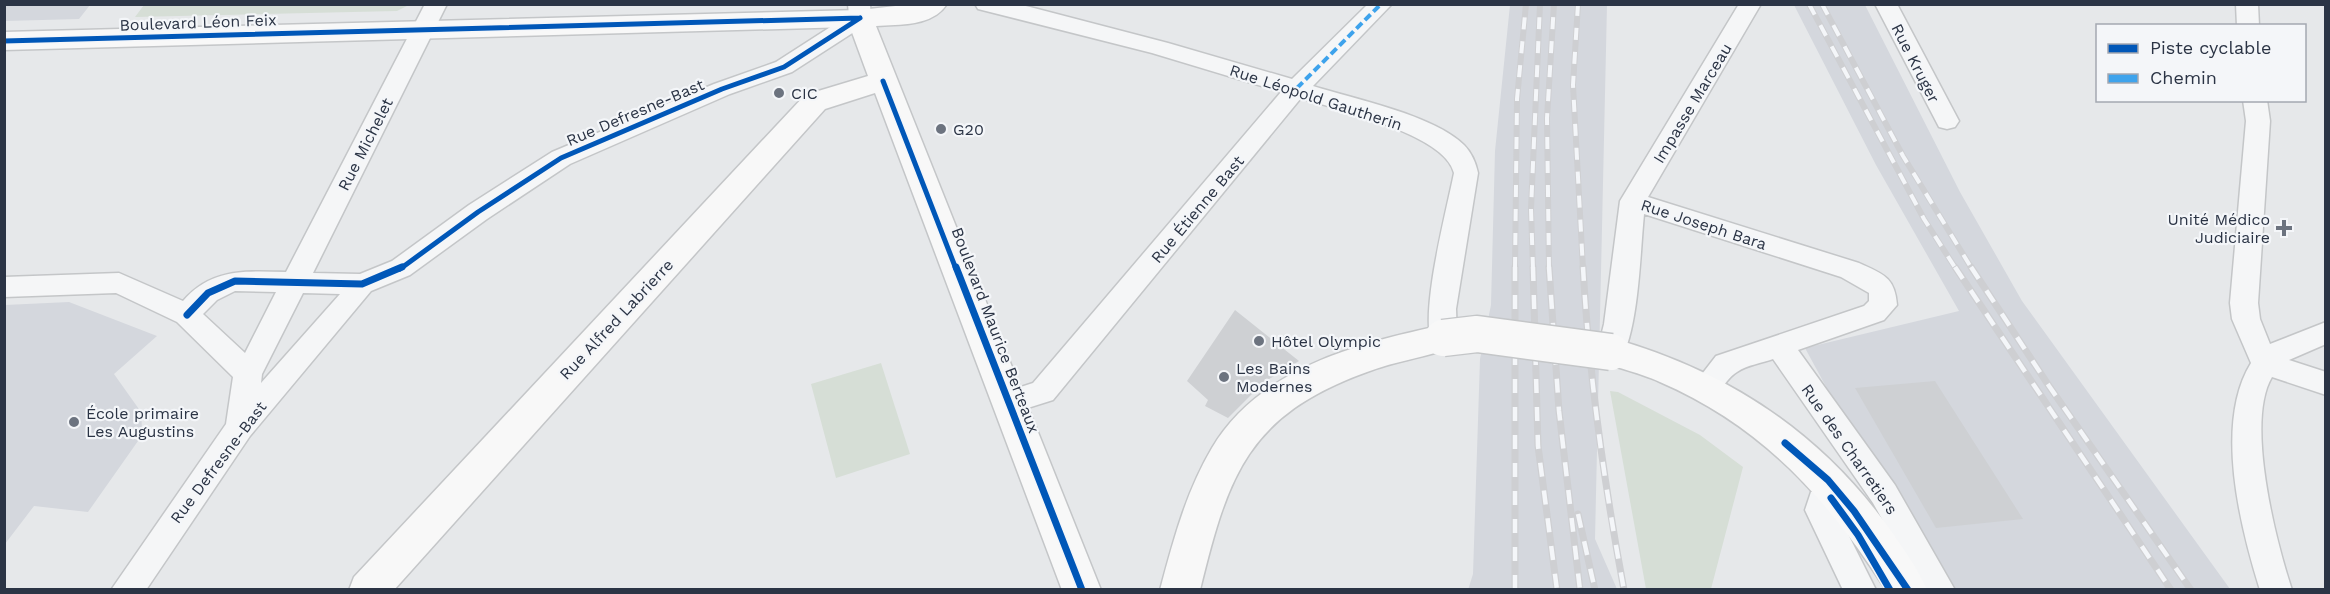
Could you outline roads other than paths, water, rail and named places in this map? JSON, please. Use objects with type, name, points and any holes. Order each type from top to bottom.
[{"type":"main road","points":[[860,11],[886,4]]},
{"type":"main road","name":"Boulevard Léon Feix","points":[[4,41],[423,29],[860,11],[915,15],[934,4]]},
{"type":"main road","name":"Boulevard Maurice Berteaux","points":[[860,11],[884,81],[1082,590]]},
{"type":"main road","name":"Rue Alfred Labrierre","points":[[368,590],[815,102],[884,81]]},
{"type":"main road","points":[[1180,590],[1196,529],[1213,485],[1235,443],[1257,418],[1297,388],[1343,366],[1387,350],[1443,338],[1477,334],[1611,352],[1661,365],[1706,387],[1762,424],[1828,480],[1854,511],[1928,588]]},
{"type":"main road","points":[[1785,443],[1831,498],[1858,535],[1890,590]]},
{"type":"street","name":"Rue Michelet","points":[[240,427],[248,374],[436,4]]},
{"type":"street","name":"Rue Léopold Gautherin","points":[[986,4],[1117,35],[1298,88],[1384,117],[1438,140],[1458,153],[1464,163],[1466,173],[1442,309],[1443,338]]},
{"type":"street","name":"Rue Étienne Bast","points":[[1009,402],[1043,392],[1298,88],[1381,4]]},
{"type":"street","name":"Impasse Marceau","points":[[1634,201],[1750,4]]},
{"type":"street","name":"Rue Kruger","points":[[1886,4],[1947,121]]},
{"type":"street","points":[[2247,4],[2248,24]]},
{"type":"street","name":"Rue Defresne-Bast","points":[[187,315],[201,297],[216,286],[235,281],[362,284],[401,268],[478,212],[561,158],[722,89],[784,68],[860,11]]},
{"type":"street","points":[[2255,102],[2258,122],[2244,303],[2246,319],[2265,363],[2325,384]]},
{"type":"street","name":"Rue Joseph Bara","points":[[1611,352],[1618,324],[1634,201],[1850,270],[1870,279],[1882,290],[1883,305],[1874,313],[1779,345]]},
{"type":"street","points":[[4,287],[119,283],[187,315],[248,374]]},
{"type":"street","name":"Rue Defresne-Bast","points":[[127,590],[240,427],[356,294],[362,284]]},
{"type":"street","points":[[2276,590],[2270,572],[2251,468],[2247,410],[2253,385],[2265,363],[2298,342],[2325,333]]},
{"type":"street","points":[[1706,387],[1726,364],[1779,345]]},
{"type":"street","name":"Rue des Charretiers","points":[[1779,345],[1884,494],[1928,588]]},
{"type":"street","points":[[1831,498],[1821,501],[1820,510],[1860,590]]},
{"type":"railway","points":[[1515,269],[1517,99],[1526,4]]},
{"type":"railway","points":[[1533,269],[1531,209],[1540,4]]},
{"type":"railway","points":[[1549,269],[1547,118],[1554,4]]},
{"type":"railway","points":[[1578,4],[1573,85],[1583,269]]},
{"type":"railway","points":[[1809,4],[1924,219],[1956,269]]},
{"type":"railway","points":[[1822,4],[1903,156],[1972,269]]},
{"type":"railway","points":[[1533,267],[1538,446],[1557,590]]},
{"type":"railway","points":[[1549,267],[1559,411],[1580,590]]},
{"type":"railway","points":[[1583,267],[1598,429],[1624,590]]},
{"type":"railway","points":[[1955,267],[2171,590]]},
{"type":"railway","points":[[1971,267],[2049,386],[2191,590]]},
{"type":"railway","points":[[1515,269],[1515,590]]},
{"type":"railway","points":[[1578,514],[1595,590]]},
{"type":"place","name":"CIC","points":[[779,93]]},
{"type":"place","name":"G20","points":[[941,129]]},
{"type":"place","name":"Unité Médico Judiciaire","points":[[2284,228]]},
{"type":"place","name":"Hôtel Olympic","points":[[1259,341]]},
{"type":"place","name":"Les Bains Modernes","points":[[1224,377]]},
{"type":"place","name":"École primaire Les Augustins","points":[[74,422]]}]
